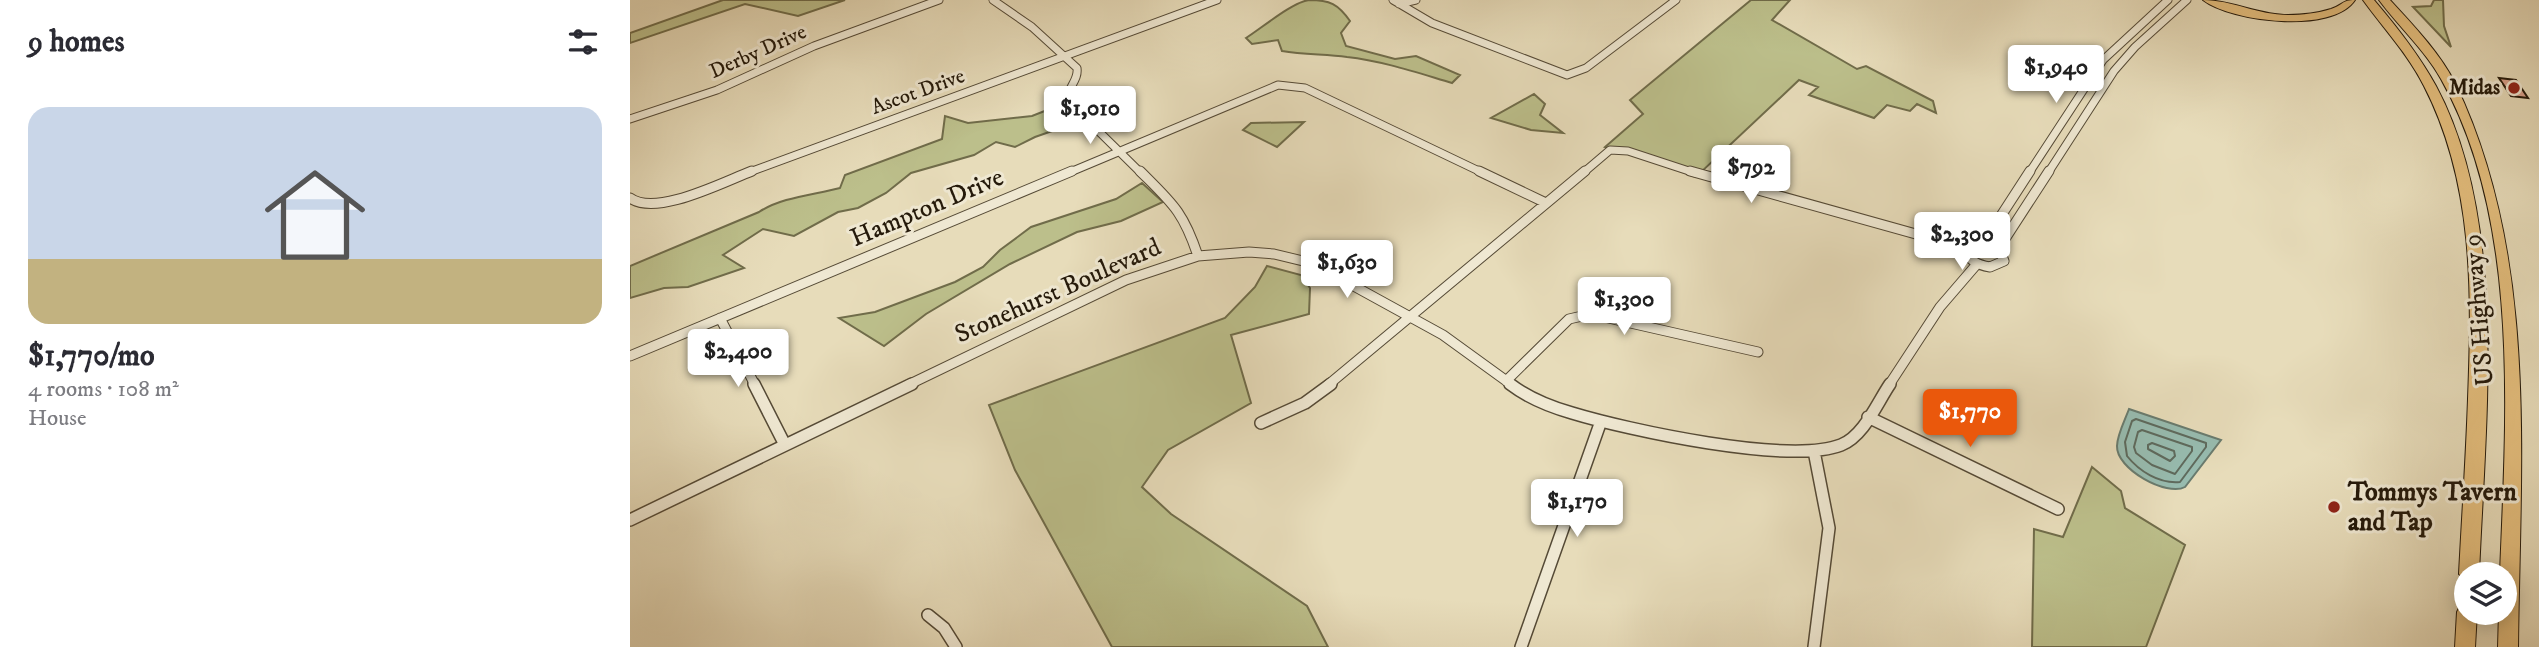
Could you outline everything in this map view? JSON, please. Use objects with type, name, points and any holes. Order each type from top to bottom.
[{"type":"highway","points":[[2208,0],[2263,18],[2291,20],[2336,11],[2346,6],[2350,0]]},
{"type":"highway","name":"US Highway 9","points":[[2368,0],[2403,42],[2429,81],[2454,141],[2471,207],[2478,260],[2480,309],[2469,562]]},
{"type":"highway","name":"US Highway 9","points":[[2384,0],[2422,43],[2450,85],[2470,129],[2494,203],[2506,278],[2514,362],[2508,647]]},
{"type":"highway","points":[[2465,647],[2466,625]]},
{"type":"street","name":"Derby Drive","points":[[630,119],[717,90],[803,51],[939,0]]},
{"type":"street","points":[[993,0],[1032,27],[1079,73],[1067,94],[1068,102],[1178,209],[1188,227],[1198,256]]},
{"type":"street","name":"Ascot Drive","points":[[630,198],[634,202],[649,206],[679,198],[1217,0]]},
{"type":"street","points":[[1396,2],[1416,0]]},
{"type":"street","points":[[1396,2],[1432,23],[1567,75],[1582,70],[1676,0]]},
{"type":"street","points":[[1984,242],[2108,54],[2168,0]]},
{"type":"street","name":"Stonehurst Boulevard","points":[[630,520],[1126,280],[1198,256],[1249,252],[1303,261],[1460,345],[1506,381],[1543,403],[1601,421],[1718,445],[1814,451],[1842,445],[1858,433],[1940,307],[1977,264],[1990,267],[2001,264],[2004,257],[1999,248],[2101,91],[2129,53],[2187,0]]},
{"type":"street","points":[[2157,9],[2171,14]]},
{"type":"street","name":"Hampton Drive","points":[[630,356],[1264,89],[1293,85],[1305,88],[1546,203]]},
{"type":"street","points":[[2086,86],[2101,91]]},
{"type":"street","points":[[1261,423],[1305,403],[1413,318],[1604,154],[1619,149],[1747,188],[1966,248]]},
{"type":"street","points":[[1966,248],[1973,243],[1984,242],[1999,248]]},
{"type":"street","points":[[1966,248],[1969,258],[1977,264]]},
{"type":"street","points":[[1506,381],[1569,318],[1576,315],[1591,314],[1758,352]]},
{"type":"street","points":[[720,318],[785,445]]},
{"type":"street","points":[[1868,417],[2058,509]]},
{"type":"street","points":[[1521,647],[1601,421]]},
{"type":"street","points":[[1814,451],[1829,528],[1814,647]]},
{"type":"street","points":[[928,615],[944,628],[956,647]]},
{"type":"green space","points":[[723,0],[845,0],[798,16],[745,4],[630,43],[630,33]]},
{"type":"green space","points":[[1309,0],[1333,4],[1346,15],[1350,21],[1341,33],[1346,46],[1395,59],[1416,56],[1460,75],[1452,83],[1374,61],[1282,51],[1278,40],[1252,44],[1246,38],[1287,10]]},
{"type":"green space","points":[[1751,0],[1790,0],[1772,20],[1857,69],[1866,66],[1933,101],[1936,113],[1917,104],[1910,111],[1887,105],[1874,118],[1809,95],[1818,87],[1799,80],[1698,175],[1605,147],[1643,114],[1630,100]]},
{"type":"green space","points":[[2434,0],[2443,0],[2444,26],[2451,47],[2413,7],[2431,6]]},
{"type":"green space","points":[[1534,94],[1545,104],[1540,115],[1563,133],[1531,130],[1491,118]]},
{"type":"green space","points":[[1060,105],[1081,121],[1015,147],[996,142],[974,155],[911,173],[886,193],[858,208],[838,212],[794,236],[763,229],[723,255],[744,268],[688,287],[664,288],[630,298],[630,266],[778,203],[840,188],[845,175],[942,139],[945,116],[968,123],[1032,116]]},
{"type":"green space","points":[[1304,122],[1277,147],[1243,130],[1251,123]]},
{"type":"green space","points":[[1142,183],[1163,202],[1121,221],[1077,232],[1010,264],[926,314],[884,346],[839,318],[875,312],[955,282],[983,267],[1000,250],[1031,227],[1116,199]]},
{"type":"green space","points":[[1267,266],[1301,275],[1310,288],[1309,314],[1231,335],[1251,403],[1168,450],[1142,487],[1171,514],[1307,606],[1328,647],[1112,647],[1015,470],[989,405],[1225,318],[1255,287]]},
{"type":"green space","points":[[2092,467],[2121,491],[2125,508],[2185,545],[2146,647],[2032,647],[2034,529],[2063,537]]},
{"type":"water","points":[[2129,409],[2221,440],[2185,487],[2167,488],[2155,484],[2133,472],[2119,455],[2118,437]]},
{"type":"building","name":"Midas","points":[[2499,78],[2516,80],[2528,98],[2511,96]]},
{"type":"place","name":"Midas","points":[[2514,88]]},
{"type":"place","name":"Tommys Tavern and Tap","points":[[2334,507]]}]
